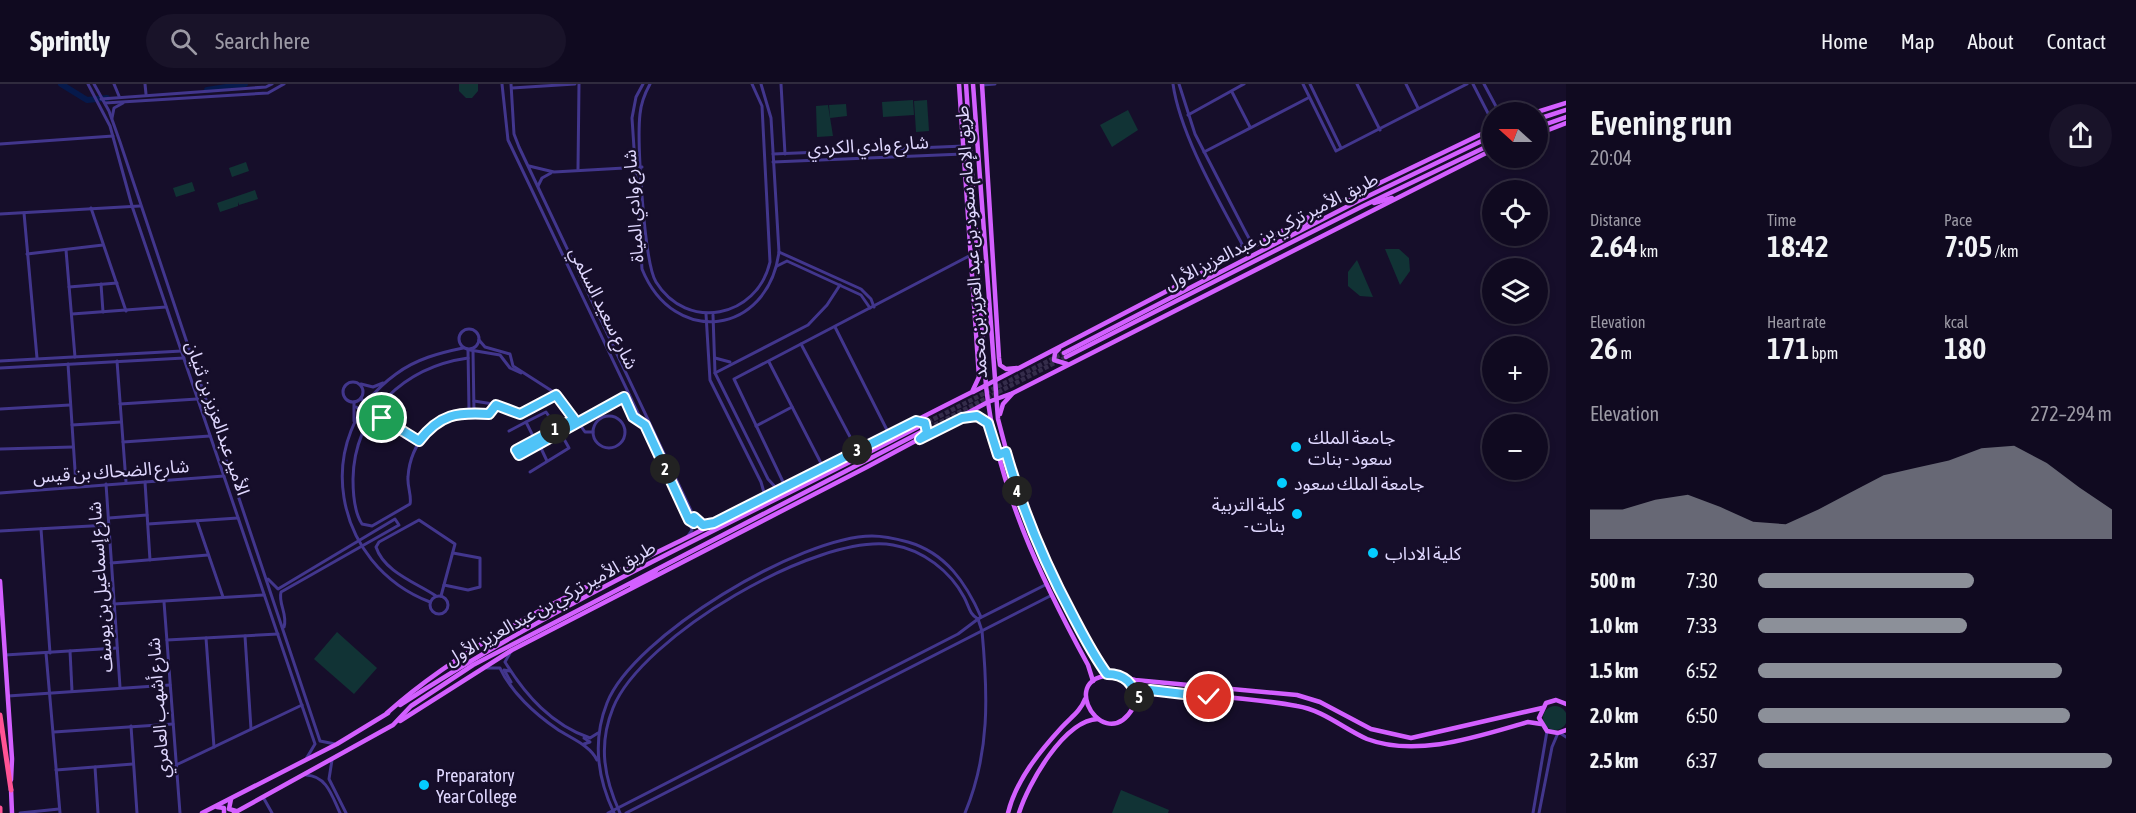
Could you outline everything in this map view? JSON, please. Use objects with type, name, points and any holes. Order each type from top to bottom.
[{"type":"highway","points":[[0,716],[11,790]]},
{"type":"highway","points":[[0,808],[0,813]]},
{"type":"main road","points":[[959,84],[979,373],[978,384],[972,392]]},
{"type":"main road","name":"طريق الإمام سعود بن عبد العزيز بن محمد","points":[[966,84],[981,326],[992,435],[1010,498],[1047,584],[1088,665],[1093,681]]},
{"type":"main road","points":[[978,84],[1000,365],[1009,370],[1025,366]]},
{"type":"main road","name":"طريق الإمام سعود بن عبد العزيز بن محمد","points":[[978,84],[975,113],[998,419],[1018,495],[1044,559],[1096,659],[1107,674]]},
{"type":"main road","points":[[1548,109],[1566,103]]},
{"type":"main road","points":[[1548,116],[1566,110]]},
{"type":"main road","points":[[1548,123],[1566,117]]},
{"type":"main road","points":[[1548,130],[1566,123]]},
{"type":"main road","points":[[387,713],[414,689],[464,655],[603,580],[994,382],[1326,209],[1482,134]]},
{"type":"main road","name":"طريق الأمير تركي بن عبدالعزيز الأول","points":[[1482,141],[1289,236],[1065,355],[1482,149]]},
{"type":"main road","points":[[393,725],[512,650],[962,418],[987,402],[1013,393],[1482,155]]},
{"type":"main road","points":[[1363,206],[1398,197]]},
{"type":"main road","points":[[1289,236],[1326,209]]},
{"type":"main road","points":[[972,267],[981,326]]},
{"type":"main road","points":[[992,349],[996,316]]},
{"type":"main road","points":[[1063,345],[1055,353],[1054,360],[1058,364],[1070,364]]},
{"type":"main road","points":[[998,419],[1003,404],[1013,393]]},
{"type":"main road","points":[[962,418],[971,415],[980,417],[988,423],[992,435]]},
{"type":"main road","points":[[913,422],[922,421],[927,425],[927,433],[920,439]]},
{"type":"main road","name":"طريق الأمير تركي بن عبدالعزيز الأول","points":[[202,813],[337,744],[467,661],[517,633],[698,538],[920,430],[473,665],[411,706],[393,725],[236,812]]},
{"type":"main road","points":[[998,455],[1006,452]]},
{"type":"main road","points":[[603,580],[698,538]]},
{"type":"main road","points":[[617,596],[693,549]]},
{"type":"main road","points":[[0,581],[12,759],[12,813]]},
{"type":"main road","points":[[1008,813],[1022,779],[1043,748],[1077,714],[1093,681],[1107,674],[1135,680],[1297,695],[1320,702],[1371,729],[1411,738],[1542,708],[1551,701],[1564,701]]},
{"type":"main road","points":[[1120,675],[1133,688],[1135,701]]},
{"type":"main road","points":[[1019,813],[1030,785],[1051,754],[1075,728],[1090,719],[1111,723],[1123,719],[1130,713],[1135,701],[1150,690],[1298,706],[1325,716],[1364,737],[1384,745],[1402,748],[1430,746],[1528,722],[1540,724],[1547,731],[1559,733],[1566,730]]},
{"type":"main road","points":[[1086,696],[1089,711],[1098,719]]},
{"type":"main road","points":[[1540,724],[1542,708]]},
{"type":"main road","points":[[233,797],[228,804],[229,809],[236,812]]},
{"type":"main road","points":[[214,807],[224,808],[224,813]]},
{"type":"street","name":"الأمير عبدالعزيز بن ثنيان","points":[[88,84],[100,102]]},
{"type":"street","name":"الأمير عبدالعزيز بن ثنيان","points":[[94,84],[113,136],[132,206],[315,744]]},
{"type":"street","points":[[114,84],[119,96]]},
{"type":"street","points":[[145,84],[146,94]]},
{"type":"street","points":[[100,102],[119,96],[266,87],[272,84]]},
{"type":"street","points":[[277,84],[277,89]]},
{"type":"street","name":"شارع سعيد السلمي","points":[[502,84],[508,140],[689,520]]},
{"type":"street","points":[[512,86],[577,84],[578,170]]},
{"type":"street","name":"شارع وادي المياة","points":[[643,84],[636,97],[632,118],[641,259],[649,286],[666,306],[684,316],[712,322]]},
{"type":"street","name":"شارع وادي المياة","points":[[650,84],[640,116],[647,255],[655,281],[676,303],[687,310],[713,315],[733,309],[750,298],[762,285],[770,262],[762,106],[752,84]]},
{"type":"street","points":[[712,322],[735,316],[755,303],[766,292],[777,266],[779,252],[770,110],[761,84]]},
{"type":"street","points":[[781,84],[789,162]]},
{"type":"street","points":[[978,84],[995,84]]},
{"type":"street","points":[[1173,84],[1175,100],[1189,136],[1243,248],[1238,256]]},
{"type":"street","points":[[1179,84],[1188,115],[1204,152],[1251,242],[1264,241]]},
{"type":"street","points":[[1188,115],[1244,84]]},
{"type":"street","points":[[1303,84],[1336,151],[1467,84]]},
{"type":"street","points":[[1311,84],[1341,148]]},
{"type":"street","points":[[1357,84],[1380,130]]},
{"type":"street","points":[[1406,84],[1418,108]]},
{"type":"street","points":[[1473,84],[1482,103]]},
{"type":"street","points":[[1484,84],[1494,102]]},
{"type":"street","points":[[100,102],[268,93],[283,85]]},
{"type":"street","name":"شارع سعيد السلمي","points":[[512,86],[514,134],[537,188],[694,517],[700,524],[714,523]]},
{"type":"street","points":[[1232,92],[1250,127]]},
{"type":"street","points":[[1204,152],[1308,98]]},
{"type":"street","points":[[112,120],[114,108],[126,102]]},
{"type":"street","name":"الأمير عبدالعزيز بن ثنيان","points":[[105,103],[320,741]]},
{"type":"street","points":[[0,144],[113,136]]},
{"type":"street","name":"شارع وادي الكردي","points":[[773,154],[964,146]]},
{"type":"street","points":[[951,147],[951,154]]},
{"type":"street","points":[[876,149],[877,158]]},
{"type":"street","name":"شارع وادي الكردي","points":[[773,162],[965,154]]},
{"type":"street","points":[[527,165],[537,170],[554,172],[642,167]]},
{"type":"street","points":[[537,188],[542,178],[554,172]]},
{"type":"street","points":[[0,214],[140,206]]},
{"type":"street","points":[[91,208],[126,310]]},
{"type":"street","points":[[24,213],[37,358]]},
{"type":"street","points":[[1236,234],[1241,238],[1245,236],[1244,229]]},
{"type":"street","points":[[27,254],[104,245]]},
{"type":"street","points":[[66,250],[75,357]]},
{"type":"street","points":[[779,252],[861,289],[871,299],[872,308]]},
{"type":"street","points":[[785,486],[734,379],[971,255]]},
{"type":"street","points":[[777,266],[788,261],[864,297],[872,308]]},
{"type":"street","points":[[69,287],[117,283]]},
{"type":"street","points":[[101,284],[103,312]]},
{"type":"street","points":[[715,373],[735,361],[791,336],[808,325],[827,305],[840,285]]},
{"type":"street","points":[[72,314],[166,307]]},
{"type":"street","points":[[706,314],[710,380],[761,482],[765,496]]},
{"type":"street","points":[[713,315],[715,373],[758,461],[768,479],[778,490]]},
{"type":"street","points":[[835,327],[889,434]]},
{"type":"street","points":[[464,348],[459,340],[465,330],[476,332],[485,347],[510,354],[513,366],[556,395],[574,419],[516,450],[519,455],[624,397],[633,417],[645,425]]},
{"type":"street","points":[[707,338],[713,338]]},
{"type":"street","points":[[469,412],[468,358],[479,340]]},
{"type":"street","points":[[801,344],[857,450]]},
{"type":"street","points":[[441,596],[455,544],[419,520],[379,542],[376,547],[378,553],[399,573],[436,596],[441,596],[447,603],[442,613],[434,612],[430,602],[390,580],[357,540],[349,519],[342,488],[344,458],[356,407],[354,402],[345,398],[343,388],[349,382],[373,387],[422,359],[464,348],[500,355],[513,370],[531,377]]},
{"type":"street","points":[[471,350],[474,412]]},
{"type":"street","points":[[0,361],[182,351]]},
{"type":"street","points":[[0,368],[184,358]]},
{"type":"street","points":[[468,358],[451,361],[413,376],[396,388],[373,412],[360,439],[353,471],[354,496],[358,518],[362,524],[372,526],[410,504],[408,478],[418,443],[431,428],[444,419],[469,412],[489,414],[496,405]]},
{"type":"street","points":[[715,358],[726,363],[735,361]]},
{"type":"street","points":[[117,361],[126,483]]},
{"type":"street","points":[[768,361],[823,467]]},
{"type":"street","points":[[68,364],[76,486]]},
{"type":"street","points":[[190,377],[197,374]]},
{"type":"street","points":[[352,429],[365,405],[387,381]]},
{"type":"street","points":[[360,384],[363,389],[361,398],[365,405],[418,443]]},
{"type":"street","points":[[474,401],[496,405],[520,414],[556,395]]},
{"type":"street","points":[[354,402],[361,398]]},
{"type":"street","points":[[120,404],[197,399]]},
{"type":"street","points":[[0,409],[71,405]]},
{"type":"street","points":[[356,407],[418,443]]},
{"type":"street","points":[[756,426],[792,407]]},
{"type":"street","points":[[727,413],[733,410]]},
{"type":"street","points":[[509,432],[546,412],[557,428]]},
{"type":"street","points":[[609,416],[619,420],[625,434],[616,446],[606,448],[597,443],[593,432],[599,420],[609,416]]},
{"type":"street","points":[[730,421],[736,418]]},
{"type":"street","points":[[72,425],[121,422]]},
{"type":"street","points":[[526,422],[535,440]]},
{"type":"street","points":[[578,422],[585,432],[593,432]]},
{"type":"street","points":[[530,472],[569,448],[560,432]]},
{"type":"street","points":[[123,442],[210,436]]},
{"type":"street","points":[[539,444],[547,461]]},
{"type":"street","points":[[0,449],[73,447]]},
{"type":"street","points":[[216,453],[223,451]]},
{"type":"street","points":[[752,464],[758,461]]},
{"type":"street","name":"شارع الضحاك بن قيس","points":[[0,493],[224,476]]},
{"type":"street","points":[[761,482],[765,483],[768,479]]},
{"type":"street","points":[[145,482],[150,560]]},
{"type":"street","name":"شارع إسماعيل بن يوسف","points":[[106,484],[120,687]]},
{"type":"street","points":[[109,518],[147,515]]},
{"type":"street","points":[[689,520],[694,523],[694,517]]},
{"type":"street","points":[[148,524],[238,518]]},
{"type":"street","points":[[266,576],[278,589],[395,519],[399,525],[298,584],[281,591],[280,596],[285,614],[283,629]]},
{"type":"street","points":[[685,538],[692,530],[689,520]]},
{"type":"street","points":[[197,521],[223,597]]},
{"type":"street","points":[[0,531],[109,525]]},
{"type":"street","points":[[20,813],[60,811],[51,698],[48,693],[41,529]]},
{"type":"street","points":[[572,731],[590,738],[597,734],[615,688],[663,636],[718,597],[787,561],[859,538],[872,536],[911,543],[935,554],[952,568],[973,600],[981,618],[978,619]]},
{"type":"street","points":[[620,813],[608,783],[604,746],[609,721],[618,698],[644,665],[678,633],[718,606],[789,568],[858,545],[901,547],[926,558],[948,575],[964,597],[971,614],[978,619],[982,631],[988,691],[985,743],[965,813]]},
{"type":"street","points":[[444,585],[468,590],[480,587],[480,558],[453,553]]},
{"type":"street","points":[[111,563],[208,555]]},
{"type":"street","points":[[787,561],[789,568]]},
{"type":"street","points":[[295,578],[298,584]]},
{"type":"street","points":[[608,813],[958,634],[978,619],[1047,584]]},
{"type":"street","points":[[114,604],[264,595]]},
{"type":"street","points":[[626,813],[1053,595]]},
{"type":"street","points":[[430,602],[436,596]]},
{"type":"street","name":"شارع أشهب العامري","points":[[164,602],[180,813]]},
{"type":"street","points":[[167,640],[278,634]]},
{"type":"street","points":[[244,636],[251,729]]},
{"type":"street","points":[[206,638],[214,747]]},
{"type":"street","points":[[5,655],[117,648]]},
{"type":"street","points":[[512,650],[505,659],[513,675]]},
{"type":"street","points":[[70,651],[72,691]]},
{"type":"street","points":[[482,668],[498,667],[514,690],[543,718],[591,751],[598,763],[613,812]]},
{"type":"street","points":[[514,690],[504,670],[507,669],[513,675],[537,704],[590,742],[586,745],[574,740]]},
{"type":"street","points":[[8,696],[170,685]]},
{"type":"street","points":[[843,693],[847,700]]},
{"type":"street","points":[[176,765],[302,705]]},
{"type":"street","points":[[54,732],[173,724]]},
{"type":"street","points":[[131,726],[137,813]]},
{"type":"street","points":[[598,763],[599,728]]},
{"type":"street","points":[[1533,813],[1547,731]]},
{"type":"street","points":[[1539,813],[1559,733],[1566,737]]},
{"type":"street","points":[[305,761],[315,744],[320,741],[337,744]]},
{"type":"street","points":[[332,760],[328,779],[346,813]]},
{"type":"street","points":[[56,770],[133,764]]},
{"type":"street","points":[[95,767],[98,813]]},
{"type":"street","points":[[305,775],[318,777],[324,782],[340,813]]},
{"type":"street","points":[[263,797],[272,813]]},
{"type":"green space","points":[[459,84],[478,84],[478,91],[472,98],[466,98],[459,91]]},
{"type":"green space","points":[[913,100],[914,115],[883,117],[882,102]]},
{"type":"green space","points":[[927,100],[929,131],[916,132],[914,101]]},
{"type":"green space","points":[[846,104],[847,116],[830,118],[829,105]]},
{"type":"green space","points":[[828,105],[833,136],[817,137],[816,106]]},
{"type":"green space","points":[[1128,110],[1138,130],[1112,147],[1100,125]]},
{"type":"green space","points":[[246,162],[249,171],[232,177],[229,168]]},
{"type":"green space","points":[[192,182],[195,191],[176,197],[173,188]]},
{"type":"green space","points":[[255,190],[258,199],[239,205],[238,202],[238,206],[220,212],[217,203]]},
{"type":"green space","points":[[1385,249],[1399,249],[1409,258],[1410,271],[1400,285]]},
{"type":"green space","points":[[1357,260],[1373,297],[1360,296],[1348,286],[1348,272]]},
{"type":"green space","points":[[337,632],[377,668],[354,694],[314,659]]},
{"type":"green space","points":[[1555,706],[1566,714],[1566,722],[1563,726],[1555,730],[1547,726],[1543,718],[1547,710]]},
{"type":"green space","points":[[1121,790],[1169,810],[1168,813],[1112,813]]},
{"type":"waterway","points":[[61,84],[87,100],[107,98]]},
{"type":"waterway","points":[[207,90],[245,84]]},
{"type":"tunnel","points":[[922,425],[1064,353]]},
{"type":"tunnel","points":[[923,431],[1066,357]]},
{"type":"place","name":"جامعة الملك سعود - بنات","points":[[1296,447]]},
{"type":"place","name":"جامعة الملك سعود","points":[[1282,483]]},
{"type":"place","name":"كلية التربية - بنات","points":[[1297,514]]},
{"type":"place","name":"كلية الاداب","points":[[1373,553]]},
{"type":"place","name":"Preparatory Year College","points":[[424,785]]},
{"type":"route","points":[[382,418],[419,441],[431,428],[444,419],[458,414],[469,412],[489,414],[496,405],[520,414],[556,395],[574,419],[516,450],[519,455],[624,397],[633,417],[645,425],[689,520],[694,523],[694,517],[703,525],[714,523],[916,421],[922,421],[928,428],[925,436],[920,439],[962,418],[977,416],[988,423],[998,455],[1006,452],[1018,495],[1039,549],[1088,646],[1107,674],[1120,675],[1130,682],[1135,701],[1150,690],[1209,697]]}]
